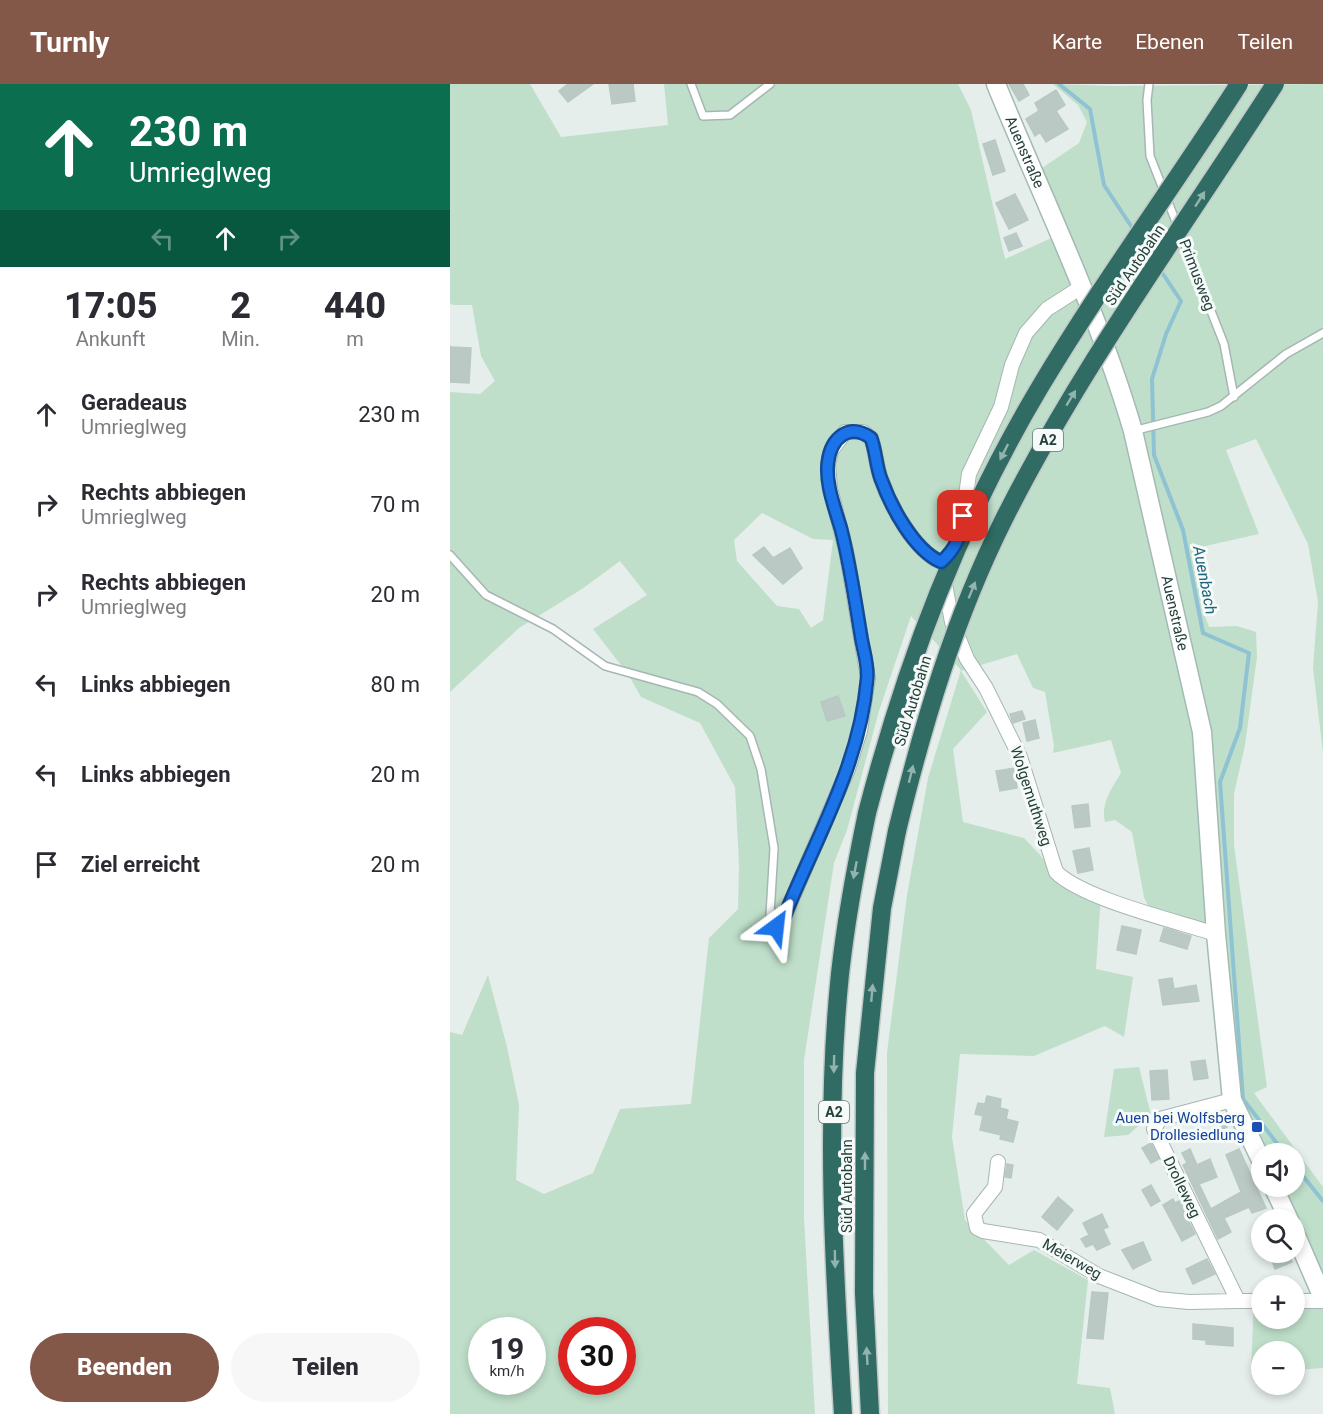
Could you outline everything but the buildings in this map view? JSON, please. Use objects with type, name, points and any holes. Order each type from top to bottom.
[{"type":"highway","name":"Süd Autobahn","points":[[843,1414],[832,1171],[835,1047],[848,905],[867,813],[889,729],[926,621],[950,563],[1006,447],[1080,322],[1239,84]]},
{"type":"highway","name":"Süd Autobahn","points":[[870,1414],[864,1293],[865,1073],[882,908],[897,831],[934,691],[954,634],[1004,519],[1108,336],[1275,84]]},
{"type":"street","name":"Auenstraße","points":[[996,84],[1083,286],[1119,383],[1133,431],[1202,732],[1216,934],[1232,1100],[1253,1143]]},
{"type":"street","points":[[776,927],[785,915],[848,769],[860,731],[868,678],[846,550],[830,488],[828,464],[837,439],[844,432],[855,431],[871,438],[882,481],[917,546],[928,556],[941,562],[954,551],[960,536],[969,474],[1001,407],[1012,365],[1026,333],[1047,309],[1083,286]]},
{"type":"street","name":"Wolgemuthweg","points":[[941,562],[952,621],[967,659],[986,688],[1020,757],[1056,872],[1067,884],[1216,934]]},
{"type":"street","name":"Drolleweg","points":[[1232,1100],[1160,1119],[1154,1129],[1238,1301]]},
{"type":"street","name":"Meierweg","points":[[998,1162],[995,1187],[974,1214],[974,1222],[983,1231],[1039,1240],[1099,1276],[1158,1299],[1189,1302],[1238,1301]]},
{"type":"street","points":[[1305,1257],[1323,1299],[1305,1300]]},
{"type":"street","points":[[1238,1301],[1251,1301]]},
{"type":"lane","points":[[691,84],[703,116],[730,116],[770,84]]},
{"type":"lane","name":"Primusweg","points":[[1149,84],[1147,100],[1150,156],[1224,344],[1234,397]]},
{"type":"lane","points":[[1133,431],[1208,412],[1234,397],[1286,354],[1323,333]]},
{"type":"lane","points":[[450,555],[486,595],[553,629],[605,666],[678,684],[698,692],[717,704],[750,736],[761,769],[774,848],[770,915],[776,927]]},
{"type":"green space","points":[[450,84],[530,84],[561,137],[668,125],[664,84],[958,84],[971,110],[1005,259],[1065,232],[1039,170],[1079,143],[1087,122],[1078,105],[1053,84],[1113,86],[1323,84],[1323,753],[1313,668],[1318,602],[1308,544],[1256,439],[1226,450],[1259,534],[1201,547],[1203,611],[1209,627],[1237,626],[1256,632],[1257,657],[1245,745],[1234,794],[1234,845],[1267,1087],[1254,1093],[1291,1143],[1259,1143],[1239,1099],[1222,926],[1197,923],[1149,908],[1144,897],[1132,832],[1115,820],[1105,822],[1105,803],[1121,773],[1111,740],[1053,753],[1054,746],[1045,692],[1033,688],[1017,654],[961,671],[987,712],[953,749],[963,822],[1024,838],[1041,856],[1059,882],[1101,894],[1096,969],[1133,977],[1124,1037],[1105,1026],[1034,1056],[960,1054],[952,1137],[965,1220],[1009,1265],[1034,1250],[1088,1280],[1077,1384],[1110,1388],[1115,1414],[888,1414],[887,1053],[907,895],[928,778],[961,670],[911,616],[879,711],[847,830],[834,863],[804,1060],[804,1218],[815,1414],[450,1414],[450,1032],[462,1035],[488,975],[519,1105],[516,1180],[544,1194],[593,1173],[620,1109],[691,1104],[709,938],[738,909],[739,865],[735,787],[700,723],[641,697],[628,674],[593,629],[647,595],[620,561],[582,589],[519,628],[450,692],[450,392],[480,394],[495,381],[481,356],[472,305],[450,303]],"holes":[[[762,513],[813,539],[833,540],[823,620],[811,628],[799,609],[777,606],[737,561],[734,540]]]},
{"type":"green space","points":[[1139,1067],[1151,1115],[1128,1135],[1104,1137],[1114,1069]]},
{"type":"green space","points":[[1305,1162],[1323,1187],[1323,1281],[1305,1235],[1305,1209],[1291,1209],[1285,1197],[1305,1197]]},
{"type":"green space","points":[[1323,1291],[1323,1368],[1305,1369],[1305,1341],[1252,1341],[1253,1329],[1305,1329],[1305,1293]]},
{"type":"waterway","name":"Auenbach","points":[[1059,84],[1090,109],[1104,185],[1135,232]]},
{"type":"waterway","name":"Auenbach","points":[[1141,240],[1153,259]]},
{"type":"waterway","name":"Auenbach","points":[[1159,268],[1181,301],[1166,334],[1152,379],[1154,455],[1183,530],[1203,633],[1249,653],[1240,728],[1220,782],[1243,1099],[1277,1143]]},
{"type":"waterway","name":"Auenbach","points":[[1305,1179],[1323,1201]]},
{"type":"place","name":"Auen bei Wolfsberg Drollesiedlung","points":[[1257,1127]]},
{"type":"route","points":[[776,927],[785,915],[848,769],[860,731],[868,678],[846,550],[830,488],[828,464],[837,439],[844,432],[855,431],[863,432],[871,438],[882,481],[917,546],[928,556],[941,562],[954,551],[960,536],[963,516]]}]
